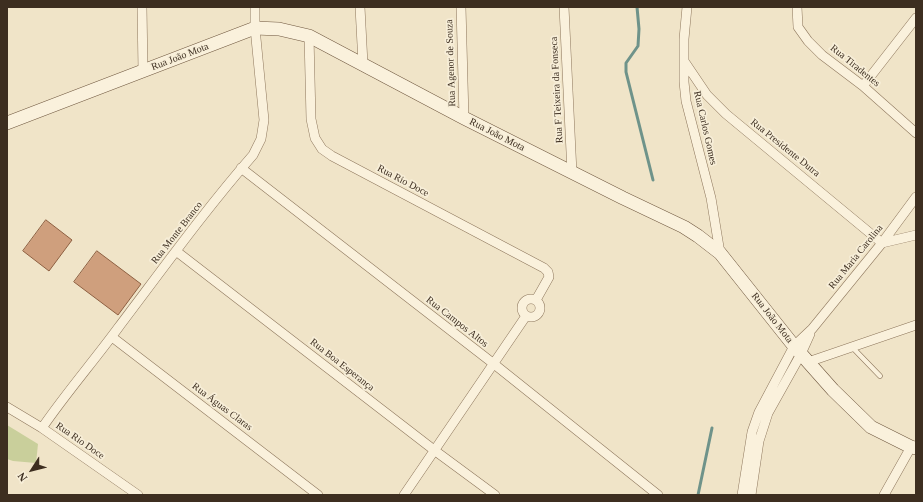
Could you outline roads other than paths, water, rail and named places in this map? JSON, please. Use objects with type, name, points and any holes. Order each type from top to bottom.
[{"type":"main road","name":"Rua João Mota","points":[[7,123],[255,28],[279,29],[309,36],[464,118],[572,173],[684,227],[698,236],[720,253],[801,354],[833,390],[871,428],[914,448]]},
{"type":"street","points":[[142,7],[144,71]]},
{"type":"street","name":"Rua Monte Branco","points":[[42,428],[176,252],[241,168],[253,155],[261,139],[264,120],[255,28],[255,7]]},
{"type":"street","points":[[360,7],[363,64]]},
{"type":"street","name":"Rua Agenor de Souza","points":[[461,7],[464,118]]},
{"type":"street","name":"Rua F Teixeira da Fonseca","points":[[564,7],[572,173]]},
{"type":"street","name":"Rua Carlos Gomes","points":[[687,7],[684,61],[686,101],[711,198],[720,253]]},
{"type":"street","name":"Rua Tiradentes","points":[[797,7],[798,27],[808,41],[822,55],[863,86],[916,133]]},
{"type":"street","points":[[863,86],[916,18]]},
{"type":"street","name":"Rua Rio Doce","points":[[309,36],[311,119],[315,138],[322,149],[332,156],[544,268],[548,272],[549,276],[536,300]]},
{"type":"street","name":"Rua Presidente Dutra","points":[[684,61],[707,95],[726,114],[882,243]]},
{"type":"street","name":"Rua Campos Altos","points":[[241,168],[494,364],[658,495]]},
{"type":"street","name":"Rua Maria Carolina","points":[[801,354],[812,329],[882,243],[916,197]]},
{"type":"street","points":[[882,243],[916,235]]},
{"type":"street","name":"Rua Boa Esperança","points":[[176,252],[495,495]]},
{"type":"street","points":[[529,299],[536,300],[540,306],[539,313],[534,317],[526,316],[522,310],[523,303],[529,299]]},
{"type":"street","points":[[404,495],[526,316]]},
{"type":"street","points":[[742,495],[752,432],[759,412],[801,354],[852,347],[916,325]]},
{"type":"street","name":"Rua Águas Claras","points":[[112,337],[318,495]]},
{"type":"street","points":[[751,495],[759,442],[768,413],[801,354]]},
{"type":"street","name":"Rua Rio Doce","points":[[7,407],[42,428],[138,495]]},
{"type":"street","points":[[884,495],[914,448]]},
{"type":"lane","points":[[852,347],[880,376]]},
{"type":"waterway","points":[[637,7],[639,29],[638,46],[626,63],[626,72],[653,180]]},
{"type":"waterway","points":[[698,495],[712,428]]}]
